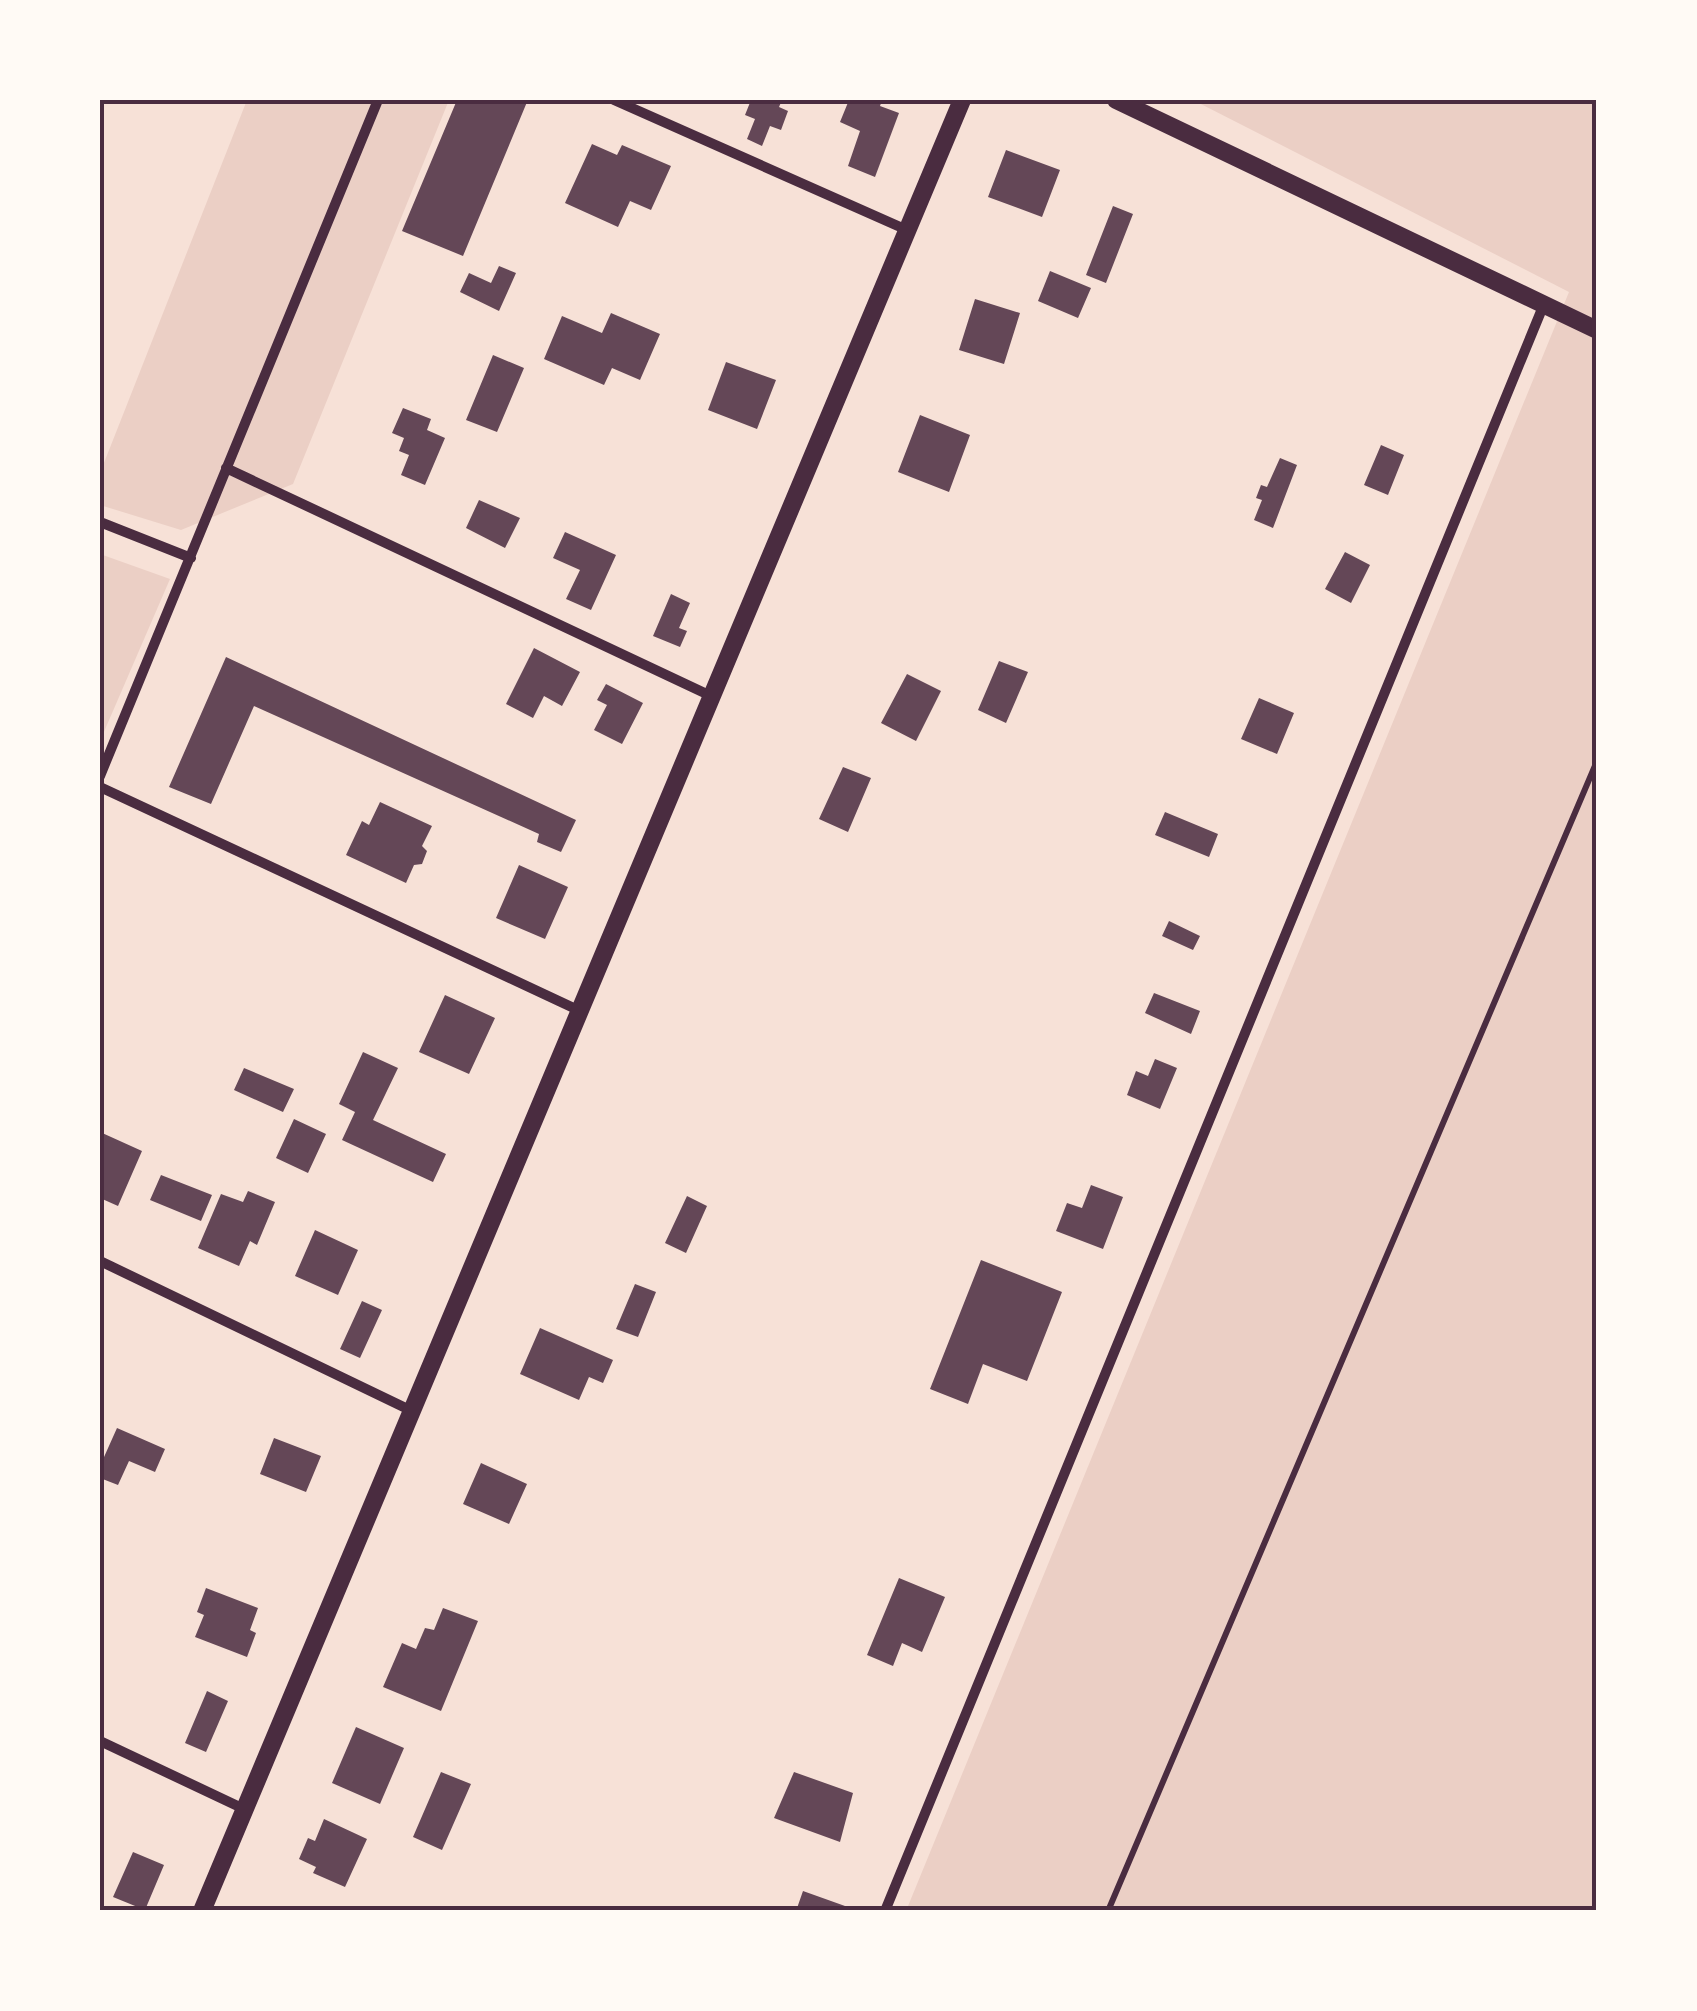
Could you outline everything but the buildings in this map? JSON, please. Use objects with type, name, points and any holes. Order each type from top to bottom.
[{"type":"street","points":[[100,776],[378,100]]},
{"type":"street","points":[[614,100],[907,230]]},
{"type":"street","points":[[202,1911],[962,100]]},
{"type":"street","points":[[1116,100],[1597,330]]},
{"type":"street","points":[[885,1911],[1544,304]]},
{"type":"street","points":[[226,468],[711,696]]},
{"type":"street","points":[[100,522],[190,558]]},
{"type":"street","points":[[100,787],[578,1010]]},
{"type":"street","points":[[100,1261],[414,1412]]},
{"type":"street","points":[[100,1741],[244,1809]]},
{"type":"path","points":[[1108,1911],[1597,761]]},
{"type":"shaded area","points":[[247,100],[449,100],[293,484],[181,530],[100,505],[100,473]]},
{"type":"shaded area","points":[[1193,100],[1597,100],[1597,1911],[906,1911],[1569,292]]},
{"type":"shaded area","points":[[100,554],[170,579],[100,741]]}]
